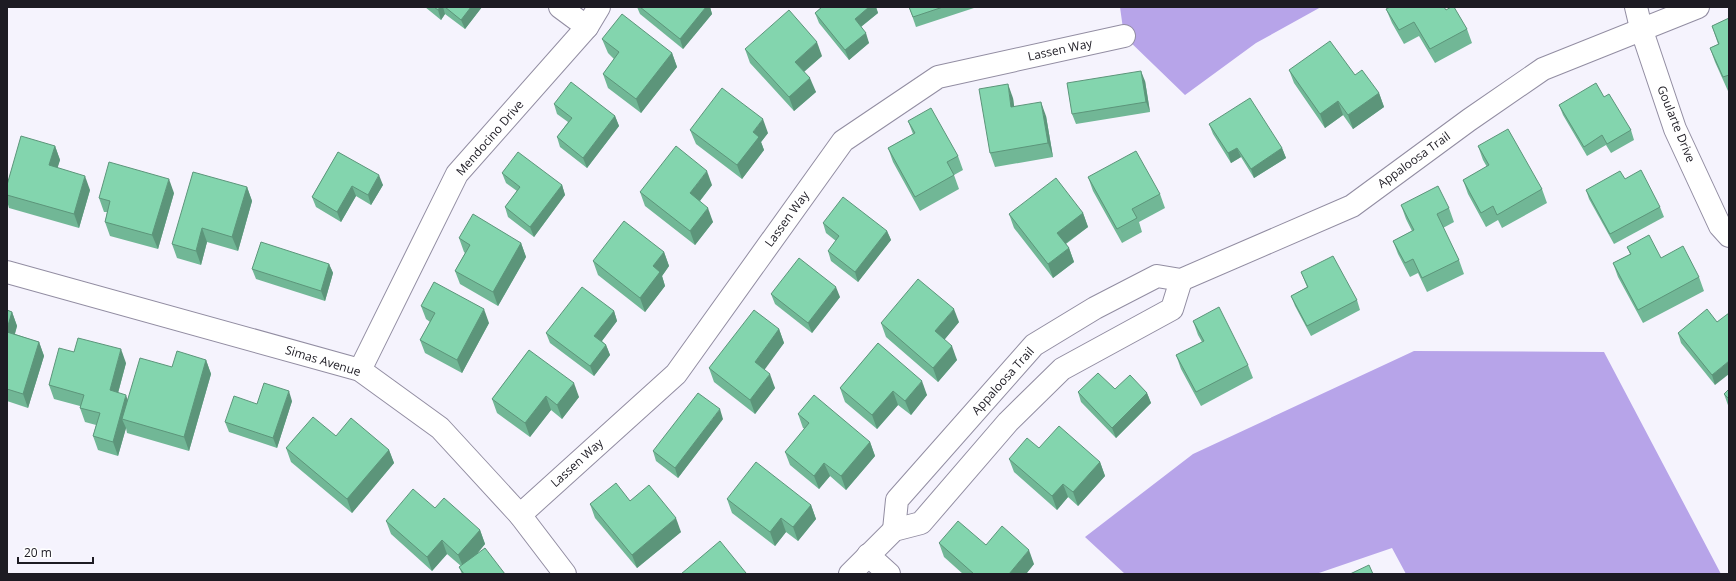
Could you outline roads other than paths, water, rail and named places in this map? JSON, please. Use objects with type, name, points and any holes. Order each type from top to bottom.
[{"type":"street","points":[[560,7],[587,27]]},
{"type":"street","name":"Mendocino Drive","points":[[360,370],[457,174],[587,27],[599,7]]},
{"type":"street","name":"Goularte Drive","points":[[1636,7],[1641,28],[1675,129],[1720,226],[1729,236]]},
{"type":"street","name":"Appaloosa Trail","points":[[894,530],[897,500],[1034,345],[1095,308],[1157,276],[1181,280],[1352,206],[1543,68],[1641,28],[1698,7]]},
{"type":"street","name":"Lassen Way","points":[[520,515],[676,374],[843,140],[938,77],[1124,36]]},
{"type":"street","name":"Simas Avenue","points":[[7,272],[360,370],[440,428],[520,515],[565,574]]},
{"type":"street","points":[[850,574],[894,530],[921,523],[1008,422],[1062,369],[1172,308],[1181,280]]},
{"type":"street","points":[[868,555],[889,574]]}]
